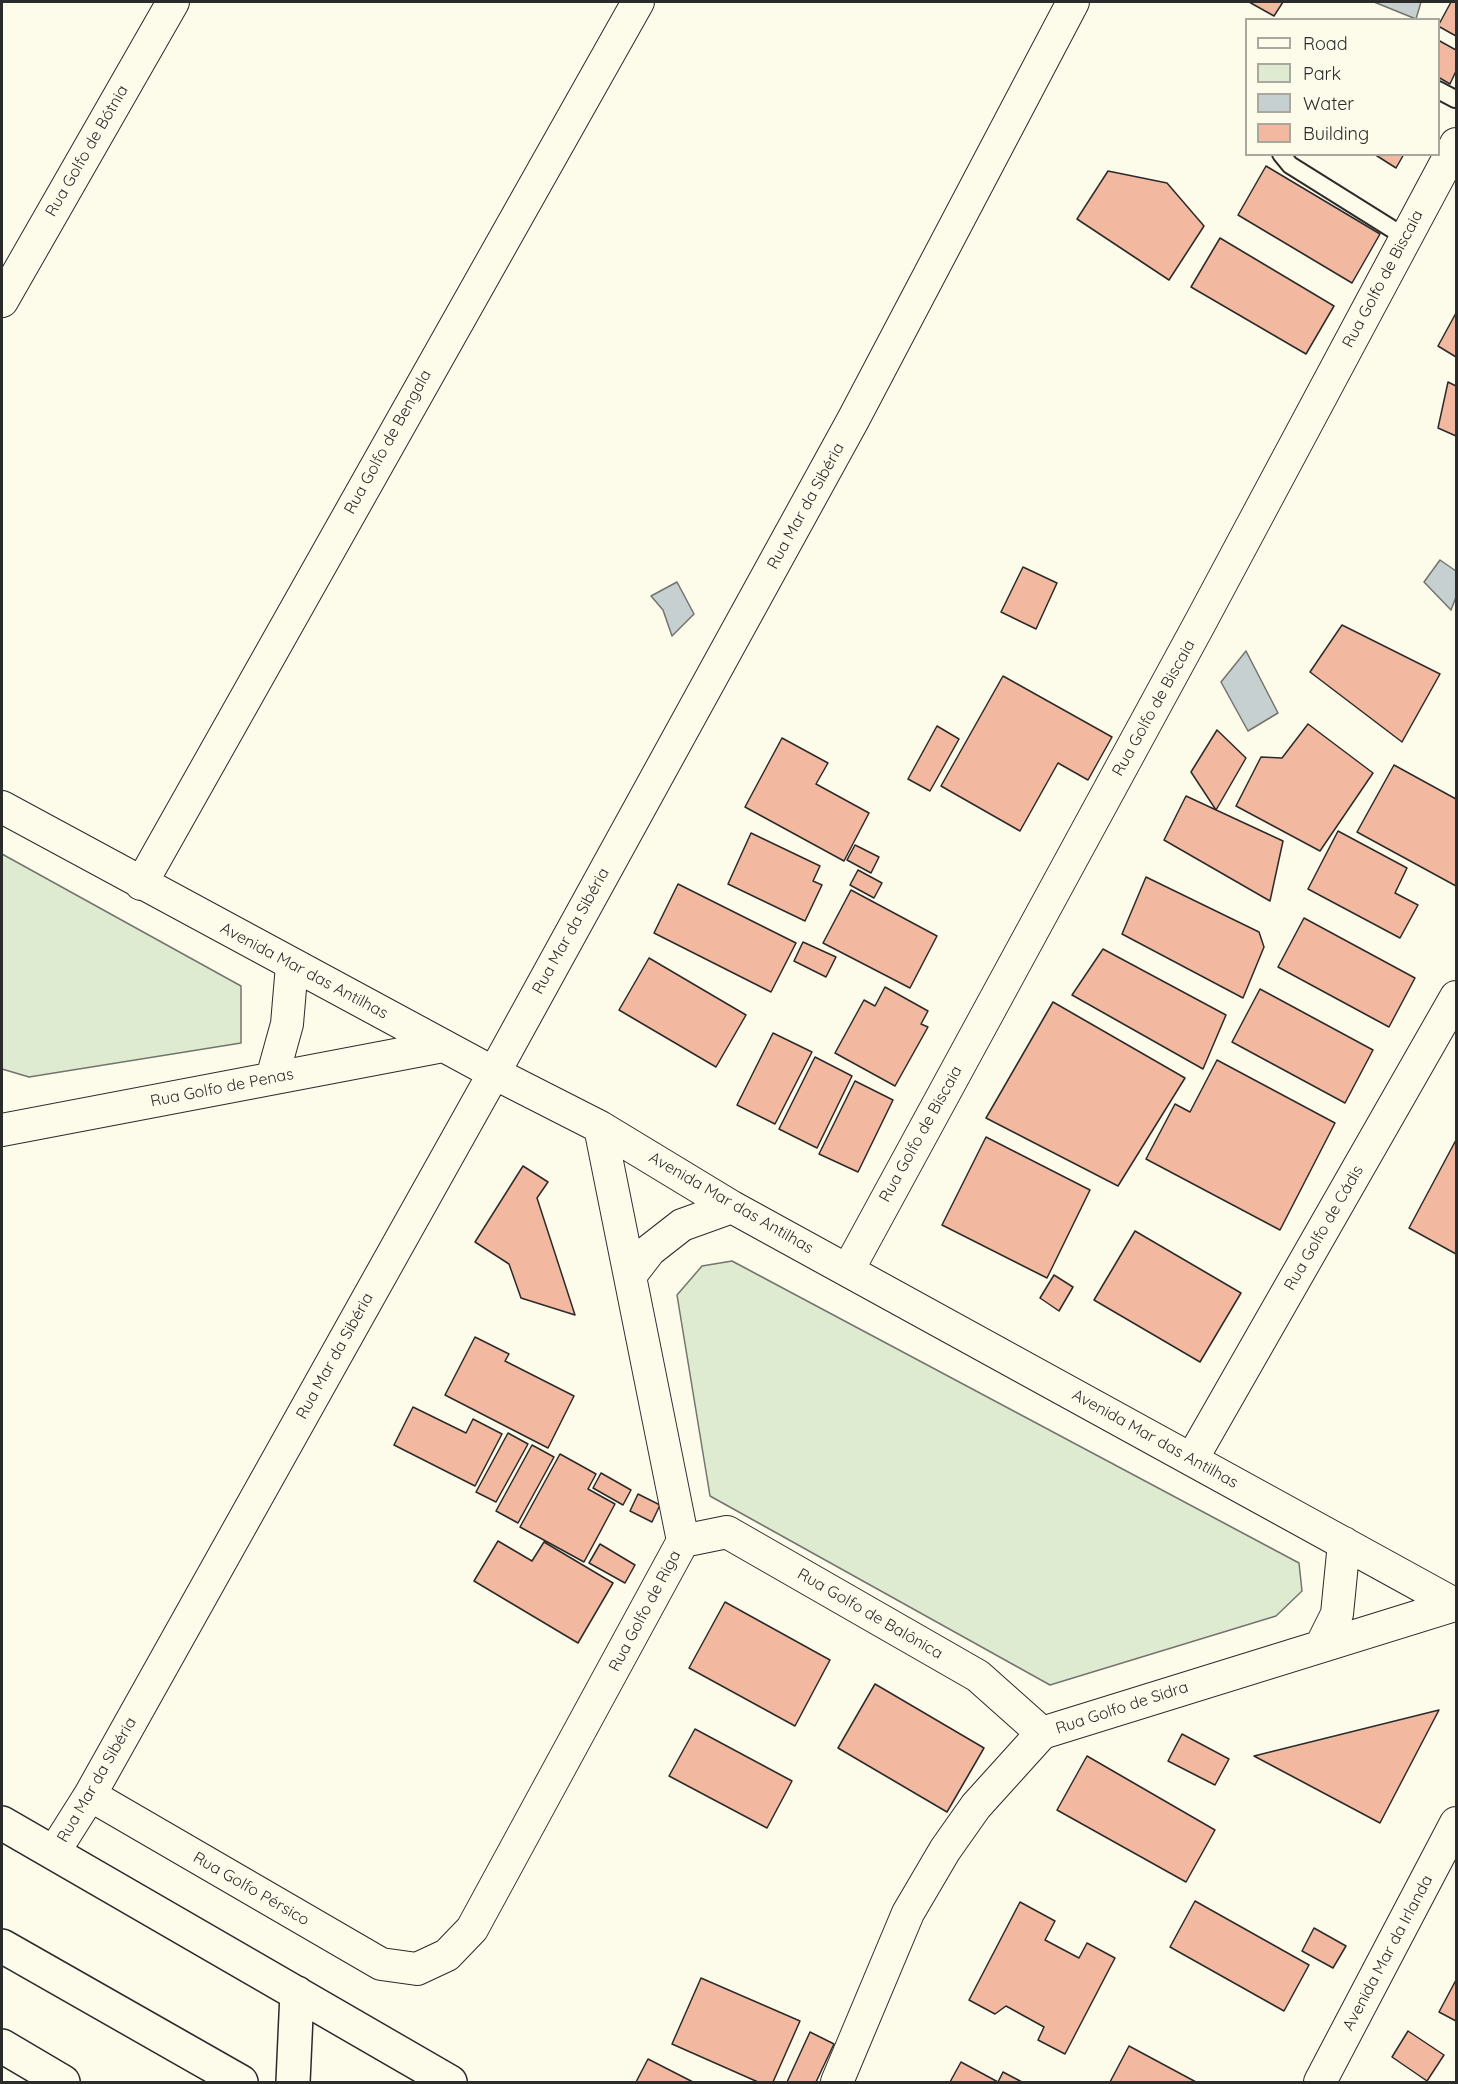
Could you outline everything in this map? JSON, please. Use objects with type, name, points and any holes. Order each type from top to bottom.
[{"type":"main road","points":[[2,1823],[297,1993],[437,2080]]},
{"type":"main road","points":[[2,1946],[241,2082]]},
{"type":"main road","points":[[292,2082],[297,1993]]},
{"type":"main road","points":[[2,2046],[63,2082]]},
{"type":"street","name":"Rua Golfo de Bótnia","points":[[2,301],[173,2]]},
{"type":"street","name":"Rua Golfo de Bengala","points":[[141,884],[510,225],[638,2]]},
{"type":"street","name":"Rua Mar da Sibéria","points":[[54,1852],[90,1795],[494,1073],[852,420],[1073,2]]},
{"type":"street","name":"Rua Golfo de Biscaia","points":[[848,1270],[1200,623],[1456,144]]},
{"type":"street","name":"Avenida Mar das Antilhas","points":[[2,807],[443,1046],[600,1127],[732,1207],[1456,1605]]},
{"type":"street","points":[[272,1078],[287,1024],[292,964]]},
{"type":"street","name":"Rua Golfo de Cádis","points":[[1192,1459],[1456,997]]},
{"type":"street","name":"Rua Golfo de Penas","points":[[2,1130],[443,1046]]},
{"type":"street","name":"Rua Golfo de Riga","points":[[417,1968],[447,1955],[472,1929],[683,1541],[600,1127]]},
{"type":"street","points":[[630,1276],[650,1250],[682,1225],[732,1207]]},
{"type":"street","name":"Rua Golfo de Balônica","points":[[683,1541],[727,1532],[978,1676],[1042,1733]]},
{"type":"street","points":[[1321,1646],[1337,1614],[1344,1543]]},
{"type":"street","name":"Rua Golfo de Sidra","points":[[837,2082],[908,1913],[945,1851],[976,1806],[1042,1733],[1456,1605]]},
{"type":"street","name":"Rua Golfo Pérsico","points":[[90,1795],[381,1964],[417,1968]]},
{"type":"street","name":"Avenida Mar da Irlanda","points":[[1320,2082],[1456,1823]]},
{"type":"lane","points":[[1440,91],[1455,99]]},
{"type":"lane","points":[[1283,156],[1290,165],[1405,237]]},
{"type":"green space","points":[[2,854],[241,986],[241,1043],[29,1077],[2,1069]]},
{"type":"green space","points":[[732,1261],[1299,1563],[1302,1591],[1276,1616],[1050,1685],[710,1496],[677,1295],[702,1266]]},
{"type":"water","points":[[1374,2],[1421,2],[1416,18]]},
{"type":"water","points":[[1440,560],[1456,571],[1456,597],[1451,610],[1424,582]]},
{"type":"water","points":[[677,582],[694,614],[672,636],[663,610],[651,596]]},
{"type":"water","points":[[1246,651],[1278,713],[1248,731],[1221,682]]},
{"type":"building","points":[[1249,2],[1283,2],[1274,16]]},
{"type":"building","points":[[1451,2],[1456,2],[1456,36],[1440,27],[1440,22]]},
{"type":"building","points":[[1440,41],[1456,50],[1456,71],[1450,84],[1440,78]]},
{"type":"building","points":[[1377,156],[1403,156],[1396,168]]},
{"type":"building","points":[[1266,166],[1380,234],[1352,283],[1238,215]]},
{"type":"building","points":[[1108,171],[1167,183],[1204,226],[1169,280],[1077,219]]},
{"type":"building","points":[[1220,238],[1334,306],[1306,354],[1191,287]]},
{"type":"building","points":[[1456,313],[1456,357],[1438,346]]},
{"type":"building","points":[[1448,382],[1456,386],[1456,436],[1438,428]]},
{"type":"building","points":[[1023,567],[1057,583],[1036,629],[1001,612]]},
{"type":"building","points":[[1342,625],[1440,674],[1402,742],[1310,672]]},
{"type":"building","points":[[1003,676],[1112,737],[1088,780],[1058,763],[1020,831],[941,786]]},
{"type":"building","points":[[1308,724],[1373,773],[1320,851],[1236,806],[1261,757],[1282,758]]},
{"type":"building","points":[[937,726],[959,739],[930,791],[908,779]]},
{"type":"building","points":[[1217,730],[1246,758],[1216,810],[1191,772]]},
{"type":"building","points":[[782,738],[828,763],[816,784],[869,813],[844,861],[745,807]]},
{"type":"building","points":[[1394,765],[1456,799],[1456,886],[1357,832]]},
{"type":"building","points":[[1186,796],[1283,841],[1270,901],[1164,840]]},
{"type":"building","points":[[1338,831],[1407,868],[1395,893],[1418,905],[1400,938],[1308,889]]},
{"type":"building","points":[[751,833],[820,866],[813,881],[822,885],[805,921],[728,884]]},
{"type":"building","points":[[855,845],[879,857],[871,873],[847,860]]},
{"type":"building","points":[[858,870],[882,883],[874,898],[850,885]]},
{"type":"building","points":[[1146,877],[1259,932],[1264,947],[1243,998],[1122,934]]},
{"type":"building","points":[[678,884],[796,943],[771,992],[654,933]]},
{"type":"building","points":[[851,890],[937,936],[910,988],[823,943]]},
{"type":"building","points":[[1304,918],[1415,978],[1389,1027],[1278,967]]},
{"type":"building","points":[[803,942],[836,957],[826,977],[794,961]]},
{"type":"building","points":[[1103,949],[1226,1015],[1203,1069],[1072,995]]},
{"type":"building","points":[[649,958],[746,1015],[716,1067],[619,1010]]},
{"type":"building","points":[[885,987],[928,1011],[921,1024],[928,1027],[895,1086],[835,1053],[864,1000],[875,1006]]},
{"type":"building","points":[[1260,989],[1373,1050],[1345,1103],[1232,1042]]},
{"type":"building","points":[[1053,1002],[1185,1078],[1118,1186],[986,1118]]},
{"type":"building","points":[[773,1033],[812,1052],[775,1124],[737,1105]]},
{"type":"building","points":[[815,1057],[852,1076],[817,1148],[779,1129]]},
{"type":"building","points":[[1217,1060],[1335,1123],[1280,1230],[1146,1159],[1175,1104],[1190,1112]]},
{"type":"building","points":[[855,1081],[893,1100],[858,1172],[819,1154]]},
{"type":"building","points":[[986,1137],[1090,1190],[1047,1278],[942,1225]]},
{"type":"building","points":[[1456,1140],[1456,1254],[1409,1228]]},
{"type":"building","points":[[523,1166],[548,1182],[537,1198],[575,1315],[521,1298],[509,1264],[475,1242]]},
{"type":"building","points":[[1135,1231],[1241,1293],[1200,1362],[1094,1300]]},
{"type":"building","points":[[1054,1275],[1073,1287],[1059,1311],[1040,1298]]},
{"type":"building","points":[[475,1337],[509,1354],[505,1361],[574,1396],[548,1448],[445,1395]]},
{"type":"building","points":[[413,1407],[466,1433],[473,1419],[502,1434],[475,1486],[394,1445]]},
{"type":"building","points":[[508,1433],[528,1444],[496,1502],[476,1492]]},
{"type":"building","points":[[532,1445],[554,1457],[518,1523],[496,1511]]},
{"type":"building","points":[[560,1454],[596,1474],[588,1489],[615,1504],[584,1562],[520,1527]]},
{"type":"building","points":[[601,1473],[631,1490],[623,1505],[593,1488]]},
{"type":"building","points":[[638,1494],[660,1505],[652,1522],[630,1511]]},
{"type":"building","points":[[498,1541],[532,1561],[544,1542],[613,1583],[578,1643],[474,1581]]},
{"type":"building","points":[[600,1544],[635,1565],[625,1583],[589,1563]]},
{"type":"building","points":[[725,1602],[830,1660],[795,1726],[689,1668]]},
{"type":"building","points":[[875,1684],[984,1748],[947,1812],[838,1748]]},
{"type":"building","points":[[1439,1710],[1380,1823],[1254,1756]]},
{"type":"building","points":[[695,1729],[792,1781],[767,1828],[669,1776]]},
{"type":"building","points":[[1182,1734],[1229,1759],[1215,1785],[1168,1761]]},
{"type":"building","points":[[1087,1756],[1215,1830],[1186,1882],[1057,1810]]},
{"type":"building","points":[[1195,1901],[1309,1965],[1284,2011],[1170,1947]]},
{"type":"building","points":[[1020,1902],[1055,1921],[1045,1940],[1079,1958],[1087,1943],[1115,1958],[1065,2054],[1038,2040],[1044,2027],[1006,2006],[995,2014],[969,2000]]},
{"type":"building","points":[[1314,1928],[1346,1946],[1333,1968],[1302,1951]]},
{"type":"building","points":[[701,1978],[800,2021],[773,2082],[758,2082],[672,2044]]},
{"type":"building","points":[[1456,1980],[1456,2021],[1439,2012]]},
{"type":"building","points":[[1408,2031],[1444,2055],[1427,2081],[1392,2057]]},
{"type":"building","points":[[810,2032],[834,2044],[816,2082],[787,2082]]},
{"type":"building","points":[[1129,2046],[1196,2082],[1110,2082]]},
{"type":"building","points":[[648,2059],[693,2082],[636,2082]]},
{"type":"building","points":[[961,2062],[998,2082],[950,2082]]},
{"type":"building","points":[[1003,2072],[1022,2082],[998,2082]]}]
